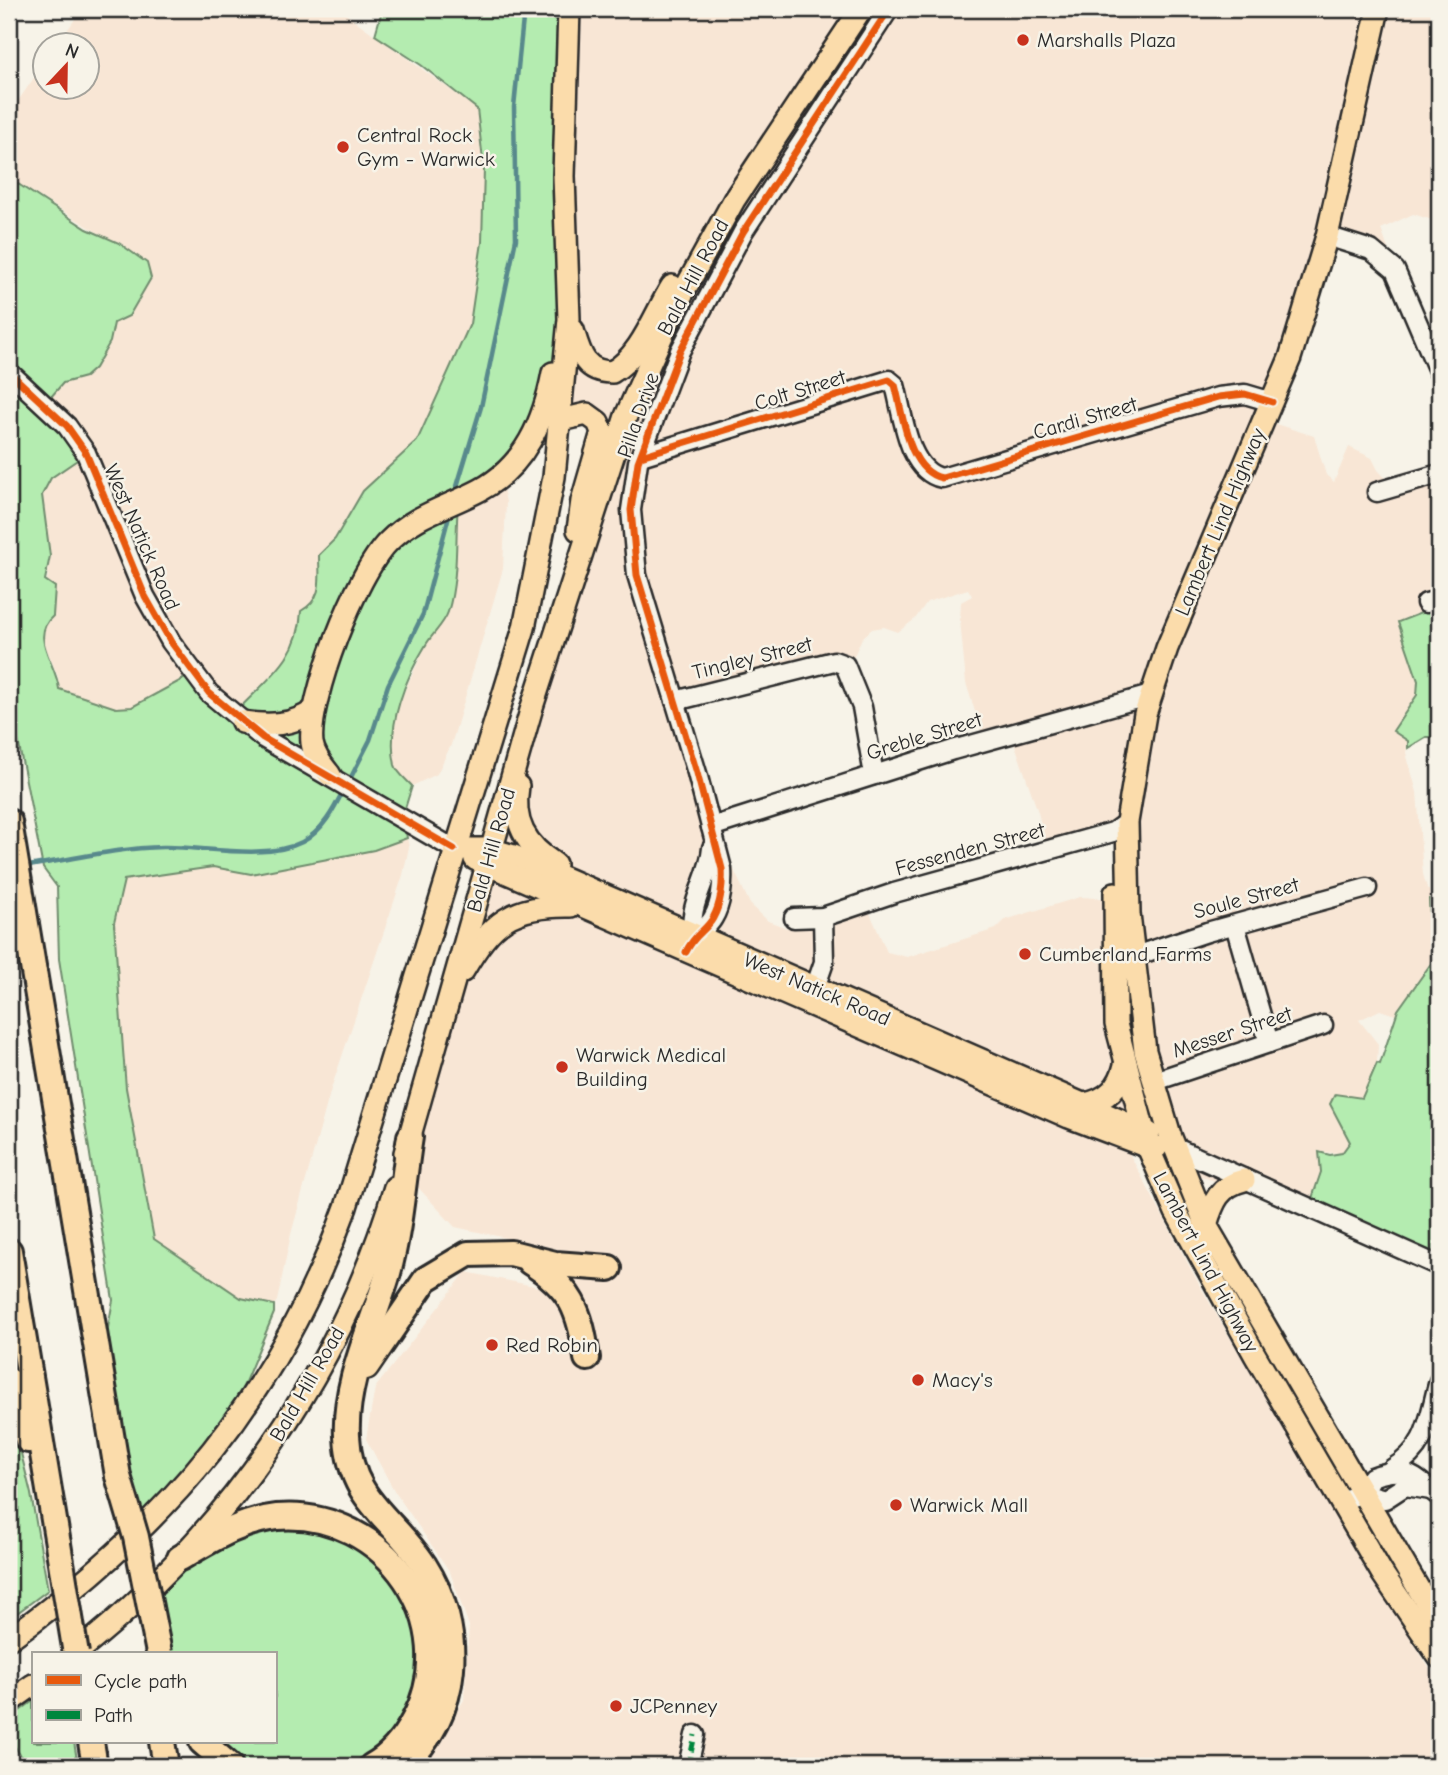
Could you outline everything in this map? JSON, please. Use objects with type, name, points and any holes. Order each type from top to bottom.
[{"type":"highway","points":[[9,822],[118,1476],[136,1537],[155,1652]]},
{"type":"highway","points":[[402,1766],[429,1737],[448,1697],[452,1676],[451,1636],[441,1599],[423,1564],[365,1497],[352,1468],[347,1436],[353,1389],[388,1271],[410,1137]]},
{"type":"highway","points":[[9,1251],[75,1652]]},
{"type":"highway","points":[[353,1389],[426,1279],[468,1254],[511,1253],[555,1264],[608,1268]]},
{"type":"highway","points":[[511,1253],[550,1275],[572,1299],[579,1313],[587,1358]]},
{"type":"highway","points":[[9,1381],[56,1534]]},
{"type":"highway","points":[[180,1558],[234,1527],[277,1517],[301,1518],[323,1522],[368,1543],[407,1577],[419,1598],[429,1626],[427,1685],[410,1728],[397,1747],[372,1766]]},
{"type":"highway","points":[[91,1744],[95,1766]]},
{"type":"highway","points":[[162,1744],[166,1766]]},
{"type":"highway","points":[[204,1744],[230,1766]]},
{"type":"main road","name":"Bald Hill Road","points":[[9,1639],[114,1558],[208,1459],[283,1346],[321,1272],[346,1207],[524,628],[554,477],[569,319],[564,176],[569,9]]},
{"type":"main road","name":"Bald Hill Road","points":[[77,1652],[180,1558],[232,1498],[275,1441],[330,1349],[360,1289],[383,1228],[410,1137],[532,707],[626,416],[674,309],[734,200],[785,119],[861,9]]},
{"type":"main road","name":"Lambert Lind Highway","points":[[1378,9],[1328,236],[1290,358],[1167,648],[1151,695],[1131,786],[1127,822],[1117,859],[1116,1024],[1144,1138],[1176,1212],[1219,1292],[1404,1608],[1439,1657]]},
{"type":"main road","points":[[569,319],[585,363],[598,371],[612,372],[619,368],[639,342],[735,187],[785,119]]},
{"type":"main road","points":[[341,782],[314,751],[314,710],[348,611],[370,562],[408,524],[490,484],[510,470],[526,449],[549,397],[568,288]]},
{"type":"main road","points":[[561,420],[587,414],[598,422],[602,432],[582,501],[567,594]]},
{"type":"main road","points":[[532,707],[515,804],[521,829],[533,847],[544,857],[617,901]]},
{"type":"main road","points":[[242,722],[263,726],[300,721],[314,710]]},
{"type":"main road","name":"Lambert Lind Highway","points":[[1127,822],[1133,957],[1145,1051],[1176,1148],[1206,1225],[1439,1625]]},
{"type":"main road","name":"West Natick Road","points":[[454,849],[488,858],[576,906],[815,988],[1084,1104],[1144,1138]]},
{"type":"main road","name":"West Natick Road","points":[[488,858],[514,856],[617,901],[690,944],[1069,1117],[1176,1148]]},
{"type":"main road","points":[[450,994],[471,957],[497,926],[513,913],[543,905],[576,906]]},
{"type":"main road","points":[[1084,1104],[1100,1102],[1113,1090],[1122,1080],[1125,1065]]},
{"type":"main road","points":[[1206,1225],[1220,1192],[1230,1183],[1244,1180]]},
{"type":"street","name":"Pilla Drive","points":[[690,944],[691,917],[712,860],[711,827],[637,575],[631,510],[640,456],[680,351],[743,232],[889,9]]},
{"type":"street","points":[[1328,236],[1371,250],[1395,270],[1439,372]]},
{"type":"street","name":"West Natick Road","points":[[9,372],[67,426],[86,453],[128,559],[155,615],[200,681],[242,722],[454,849]]},
{"type":"street","name":"Colt Street","points":[[640,456],[889,380],[895,384],[915,457]]},
{"type":"street","name":"Cardi Street","points":[[915,457],[929,474],[947,478],[1218,397],[1245,394],[1272,402]]},
{"type":"street","points":[[1377,492],[1439,474]]},
{"type":"street","name":"Tingley Street","points":[[675,701],[797,670],[840,663],[849,669],[862,707],[874,775]]},
{"type":"street","name":"Greble Street","points":[[711,827],[874,775],[1151,695]]},
{"type":"street","name":"Fessenden Street","points":[[794,918],[823,917],[894,892],[1113,832],[1127,822]]},
{"type":"street","name":"Soule Street","points":[[1138,955],[1367,888]]},
{"type":"street","points":[[815,988],[824,962],[826,939],[823,917]]},
{"type":"street","points":[[1235,925],[1269,1043]]},
{"type":"street","name":"Messer Street","points":[[1155,1081],[1323,1025]]},
{"type":"street","name":"West Natick Road","points":[[1176,1148],[1439,1266]]},
{"type":"street","points":[[1363,1493],[1372,1477],[1392,1469],[1415,1452],[1426,1432],[1439,1381]]},
{"type":"street","points":[[1392,1469],[1413,1475],[1435,1493]]},
{"type":"street","points":[[1341,1501],[1363,1493],[1385,1499],[1405,1486],[1435,1493]]},
{"type":"street","points":[[688,1766],[695,1735]]},
{"type":"shaded area","points":[[82,9],[339,9],[477,109],[480,118],[484,169],[482,242],[470,324],[417,441],[364,491],[335,539],[319,555],[319,593],[314,603],[301,611],[300,633],[294,645],[276,674],[256,690],[235,713],[187,677],[132,707],[116,708],[59,690],[58,677],[41,635],[50,556],[42,495],[51,478],[60,471],[44,405],[63,383],[85,377],[110,342],[114,323],[147,263],[9,178],[9,114],[32,81],[32,102],[102,102],[102,32],[66,32]]},
{"type":"shaded area","points":[[568,9],[1439,9],[1439,222],[1413,214],[1381,229],[1393,263],[1334,238],[1266,421],[1314,436],[1326,475],[1334,482],[1349,447],[1372,458],[1378,470],[1399,492],[1439,480],[1439,606],[1398,622],[1418,680],[1417,695],[1393,731],[1408,741],[1406,753],[1417,792],[1423,874],[1427,888],[1435,898],[1429,926],[1434,961],[1398,1016],[1380,1010],[1359,1020],[1378,1044],[1377,1063],[1362,1098],[1350,1142],[1342,1153],[1319,1152],[1321,1172],[1307,1213],[1128,1151],[1200,1286],[1312,1478],[1439,1684],[1439,1743],[1419,1766],[423,1766],[464,1700],[469,1626],[450,1572],[395,1492],[366,1439],[375,1388],[466,1272],[553,1290],[599,1258],[455,1227],[413,1182],[426,1113],[568,591],[598,424],[563,425]],"holes":[[[968,589],[972,596],[961,602],[960,620],[966,683],[984,740],[1013,739],[1038,812],[1047,851],[1127,827],[1118,861],[1117,896],[1114,899],[1080,897],[1005,920],[996,929],[907,957],[887,952],[866,904],[787,928],[768,921],[750,904],[727,855],[678,704],[850,665],[862,638],[872,629],[884,627],[898,632],[915,619],[927,602]]]},
{"type":"shaded area","points":[[502,484],[506,502],[503,569],[451,745],[437,774],[412,786],[395,768],[393,739],[398,705],[427,643],[447,616],[458,505]]},
{"type":"shaded area","points":[[407,838],[409,847],[403,875],[331,1089],[291,1234],[277,1301],[274,1305],[241,1298],[154,1239],[126,1088],[114,923],[121,886],[124,880],[213,867],[251,874],[374,850]]},
{"type":"green space","points":[[386,9],[568,9],[569,289],[549,402],[527,449],[458,505],[455,571],[448,612],[419,656],[405,686],[393,734],[396,768],[412,786],[403,815],[407,838],[374,850],[251,874],[213,867],[124,880],[114,923],[126,1088],[154,1239],[241,1298],[274,1305],[274,1313],[240,1394],[141,1531],[102,1361],[113,1300],[59,959],[57,887],[43,868],[15,725],[9,655],[9,178],[87,229],[119,243],[147,263],[151,278],[129,316],[114,323],[110,342],[95,368],[85,377],[63,383],[44,405],[83,456],[51,478],[42,495],[50,556],[45,580],[55,587],[53,616],[43,632],[59,689],[116,708],[132,707],[187,677],[235,713],[279,668],[294,643],[301,611],[314,600],[319,587],[319,555],[335,539],[363,491],[417,441],[470,324],[482,242],[484,169],[477,109],[421,65],[375,35],[381,14]]},
{"type":"green space","points":[[1439,606],[1439,737],[1426,737],[1408,748],[1408,741],[1393,731],[1417,695],[1418,681],[1398,622]]},
{"type":"green space","points":[[1429,899],[1439,899],[1439,1265],[1307,1213],[1321,1172],[1319,1152],[1330,1155],[1342,1153],[1350,1142],[1330,1104],[1335,1094],[1362,1098],[1377,1063],[1380,1064],[1398,1010],[1432,962]]},
{"type":"green space","points":[[9,1404],[31,1494],[48,1590],[9,1619]]},
{"type":"green space","points":[[299,1518],[407,1574],[427,1691],[370,1766],[234,1766],[207,1744],[276,1744],[276,1652],[161,1652],[150,1599],[177,1558]]},
{"type":"green space","points":[[32,1702],[32,1744],[74,1744],[78,1766],[27,1766],[9,1737],[9,1719]]},
{"type":"waterway","points":[[455,493],[481,407],[516,239],[514,107],[524,9]]},
{"type":"waterway","points":[[349,781],[370,740],[388,685],[423,614],[450,512]]},
{"type":"waterway","points":[[29,866],[146,848],[179,847],[252,852],[287,848],[302,842],[322,826],[344,789]]},
{"type":"marked path","points":[[688,1766],[695,1735]]},
{"type":"cycle path","points":[[686,952],[716,912],[721,894],[722,869],[697,773],[637,575],[631,510],[638,462],[680,351],[743,232],[889,9]]},
{"type":"cycle path","points":[[9,372],[67,426],[86,453],[145,596],[171,642],[209,693],[263,738],[454,849]]},
{"type":"cycle path","points":[[641,456],[889,380],[895,385],[914,453],[930,473],[942,478],[1218,397],[1245,394],[1272,402]]},
{"type":"place","name":"Marshalls Plaza","points":[[1023,40]]},
{"type":"place","name":"Central Rock Gym - Warwick","points":[[343,147]]},
{"type":"place","name":"Cumberland Farms","points":[[1025,954]]},
{"type":"place","name":"Warwick Medical Building","points":[[562,1067]]},
{"type":"place","name":"Red Robin","points":[[492,1345]]},
{"type":"place","name":"Macy's","points":[[918,1380]]},
{"type":"place","name":"Warwick Mall","points":[[896,1505]]},
{"type":"place","name":"JCPenney","points":[[616,1706]]}]
